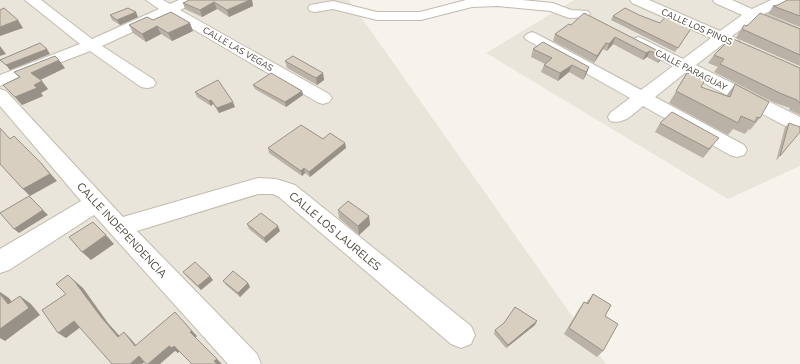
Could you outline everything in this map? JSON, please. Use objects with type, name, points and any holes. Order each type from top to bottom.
[{"type":"street","points":[[32,0],[91,45],[147,83]]},
{"type":"street","name":"CALLE LAS VEGAS","points":[[153,0],[323,98]]},
{"type":"street","points":[[0,82],[91,45],[190,0]]},
{"type":"street","points":[[315,8],[332,5],[377,16],[415,16],[472,3],[498,2],[553,7],[569,14],[590,17],[560,0]]},
{"type":"street","name":"CALLE LOS PINOS","points":[[637,0],[743,47]]},
{"type":"street","points":[[720,0],[800,34]]},
{"type":"street","points":[[617,117],[752,14],[782,0]]},
{"type":"street","name":"CALLE PARAGUAY","points":[[623,34],[800,125]]},
{"type":"street","points":[[532,37],[737,150]]},
{"type":"street","name":"CALLE INDEPENDENCIA","points":[[0,95],[96,203],[247,364]]},
{"type":"street","name":"CALLE LOS LAURELES","points":[[121,229],[134,222],[258,186],[273,185],[287,191],[462,335]]},
{"type":"street","points":[[0,262],[96,203]]},
{"type":"shaded area","points":[[0,0],[349,0],[606,364],[0,364]]},
{"type":"shaded area","points":[[574,0],[800,0],[800,166],[728,199],[486,53]]},
{"type":"building","points":[[189,0],[250,0],[227,10],[214,2],[200,10],[183,3]]},
{"type":"building","points":[[787,0],[800,0],[800,16],[773,6]]},
{"type":"building","points":[[4,8],[18,20],[0,27],[0,10]]},
{"type":"building","points":[[128,8],[136,12],[117,20],[110,15]]},
{"type":"building","points":[[625,8],[660,23],[667,15],[692,27],[678,48],[613,16]]},
{"type":"building","points":[[171,12],[190,23],[168,33],[157,26],[142,34],[129,25],[147,17],[153,20]]},
{"type":"building","points":[[584,13],[664,54],[661,56],[650,51],[646,53],[615,37],[609,44],[606,43],[597,56],[555,34],[569,24],[571,25]]},
{"type":"building","points":[[760,13],[800,29],[800,55],[742,29],[744,25],[747,26]]},
{"type":"building","points":[[731,38],[800,68],[800,103],[797,100],[720,64],[724,59],[714,55]]},
{"type":"building","points":[[543,42],[589,67],[586,72],[572,65],[560,73],[544,65],[552,58],[533,49]]},
{"type":"building","points":[[40,43],[47,49],[6,65],[0,60]]},
{"type":"building","points":[[55,56],[59,60],[31,73],[42,81],[34,85],[37,88],[15,97],[3,85],[20,77],[14,72]]},
{"type":"building","points":[[293,56],[323,73],[316,78],[285,61]]},
{"type":"building","points":[[271,73],[302,91],[285,102],[253,85]]},
{"type":"building","points":[[687,73],[705,80],[701,87],[730,97],[735,84],[769,102],[760,118],[757,117],[755,122],[741,116],[738,123],[676,91]]},
{"type":"building","points":[[218,80],[233,102],[217,108],[211,100],[209,101],[195,92]]},
{"type":"building","points":[[672,112],[719,138],[709,149],[660,123]]},
{"type":"building","points":[[789,123],[800,127],[800,132],[780,156]]},
{"type":"building","points":[[301,125],[323,139],[330,133],[345,143],[309,172],[304,168],[301,171],[268,148]]},
{"type":"building","points":[[0,128],[10,139],[14,136],[50,174],[23,189],[0,164]]},
{"type":"building","points":[[29,196],[43,210],[14,229],[0,213]]},
{"type":"building","points":[[348,201],[369,216],[358,226],[338,210]]},
{"type":"building","points":[[261,213],[278,226],[264,238],[247,224]]},
{"type":"building","points":[[93,222],[106,235],[82,252],[69,237]]},
{"type":"building","points":[[195,262],[210,276],[198,286],[183,272]]},
{"type":"building","points":[[233,271],[248,283],[238,293],[223,281]]},
{"type":"building","points":[[68,275],[118,337],[124,332],[135,346],[175,312],[192,331],[190,332],[217,359],[214,361],[217,364],[192,364],[174,346],[172,348],[169,346],[148,364],[146,364],[139,356],[130,364],[112,364],[74,321],[58,333],[42,310],[66,294],[56,284]]},
{"type":"building","points":[[0,294],[8,304],[20,296],[29,308],[0,329]]},
{"type":"building","points":[[593,294],[611,305],[605,316],[618,324],[603,351],[569,328],[584,302],[588,304]]},
{"type":"building","points":[[515,307],[537,321],[508,345],[495,330],[504,323]]}]
